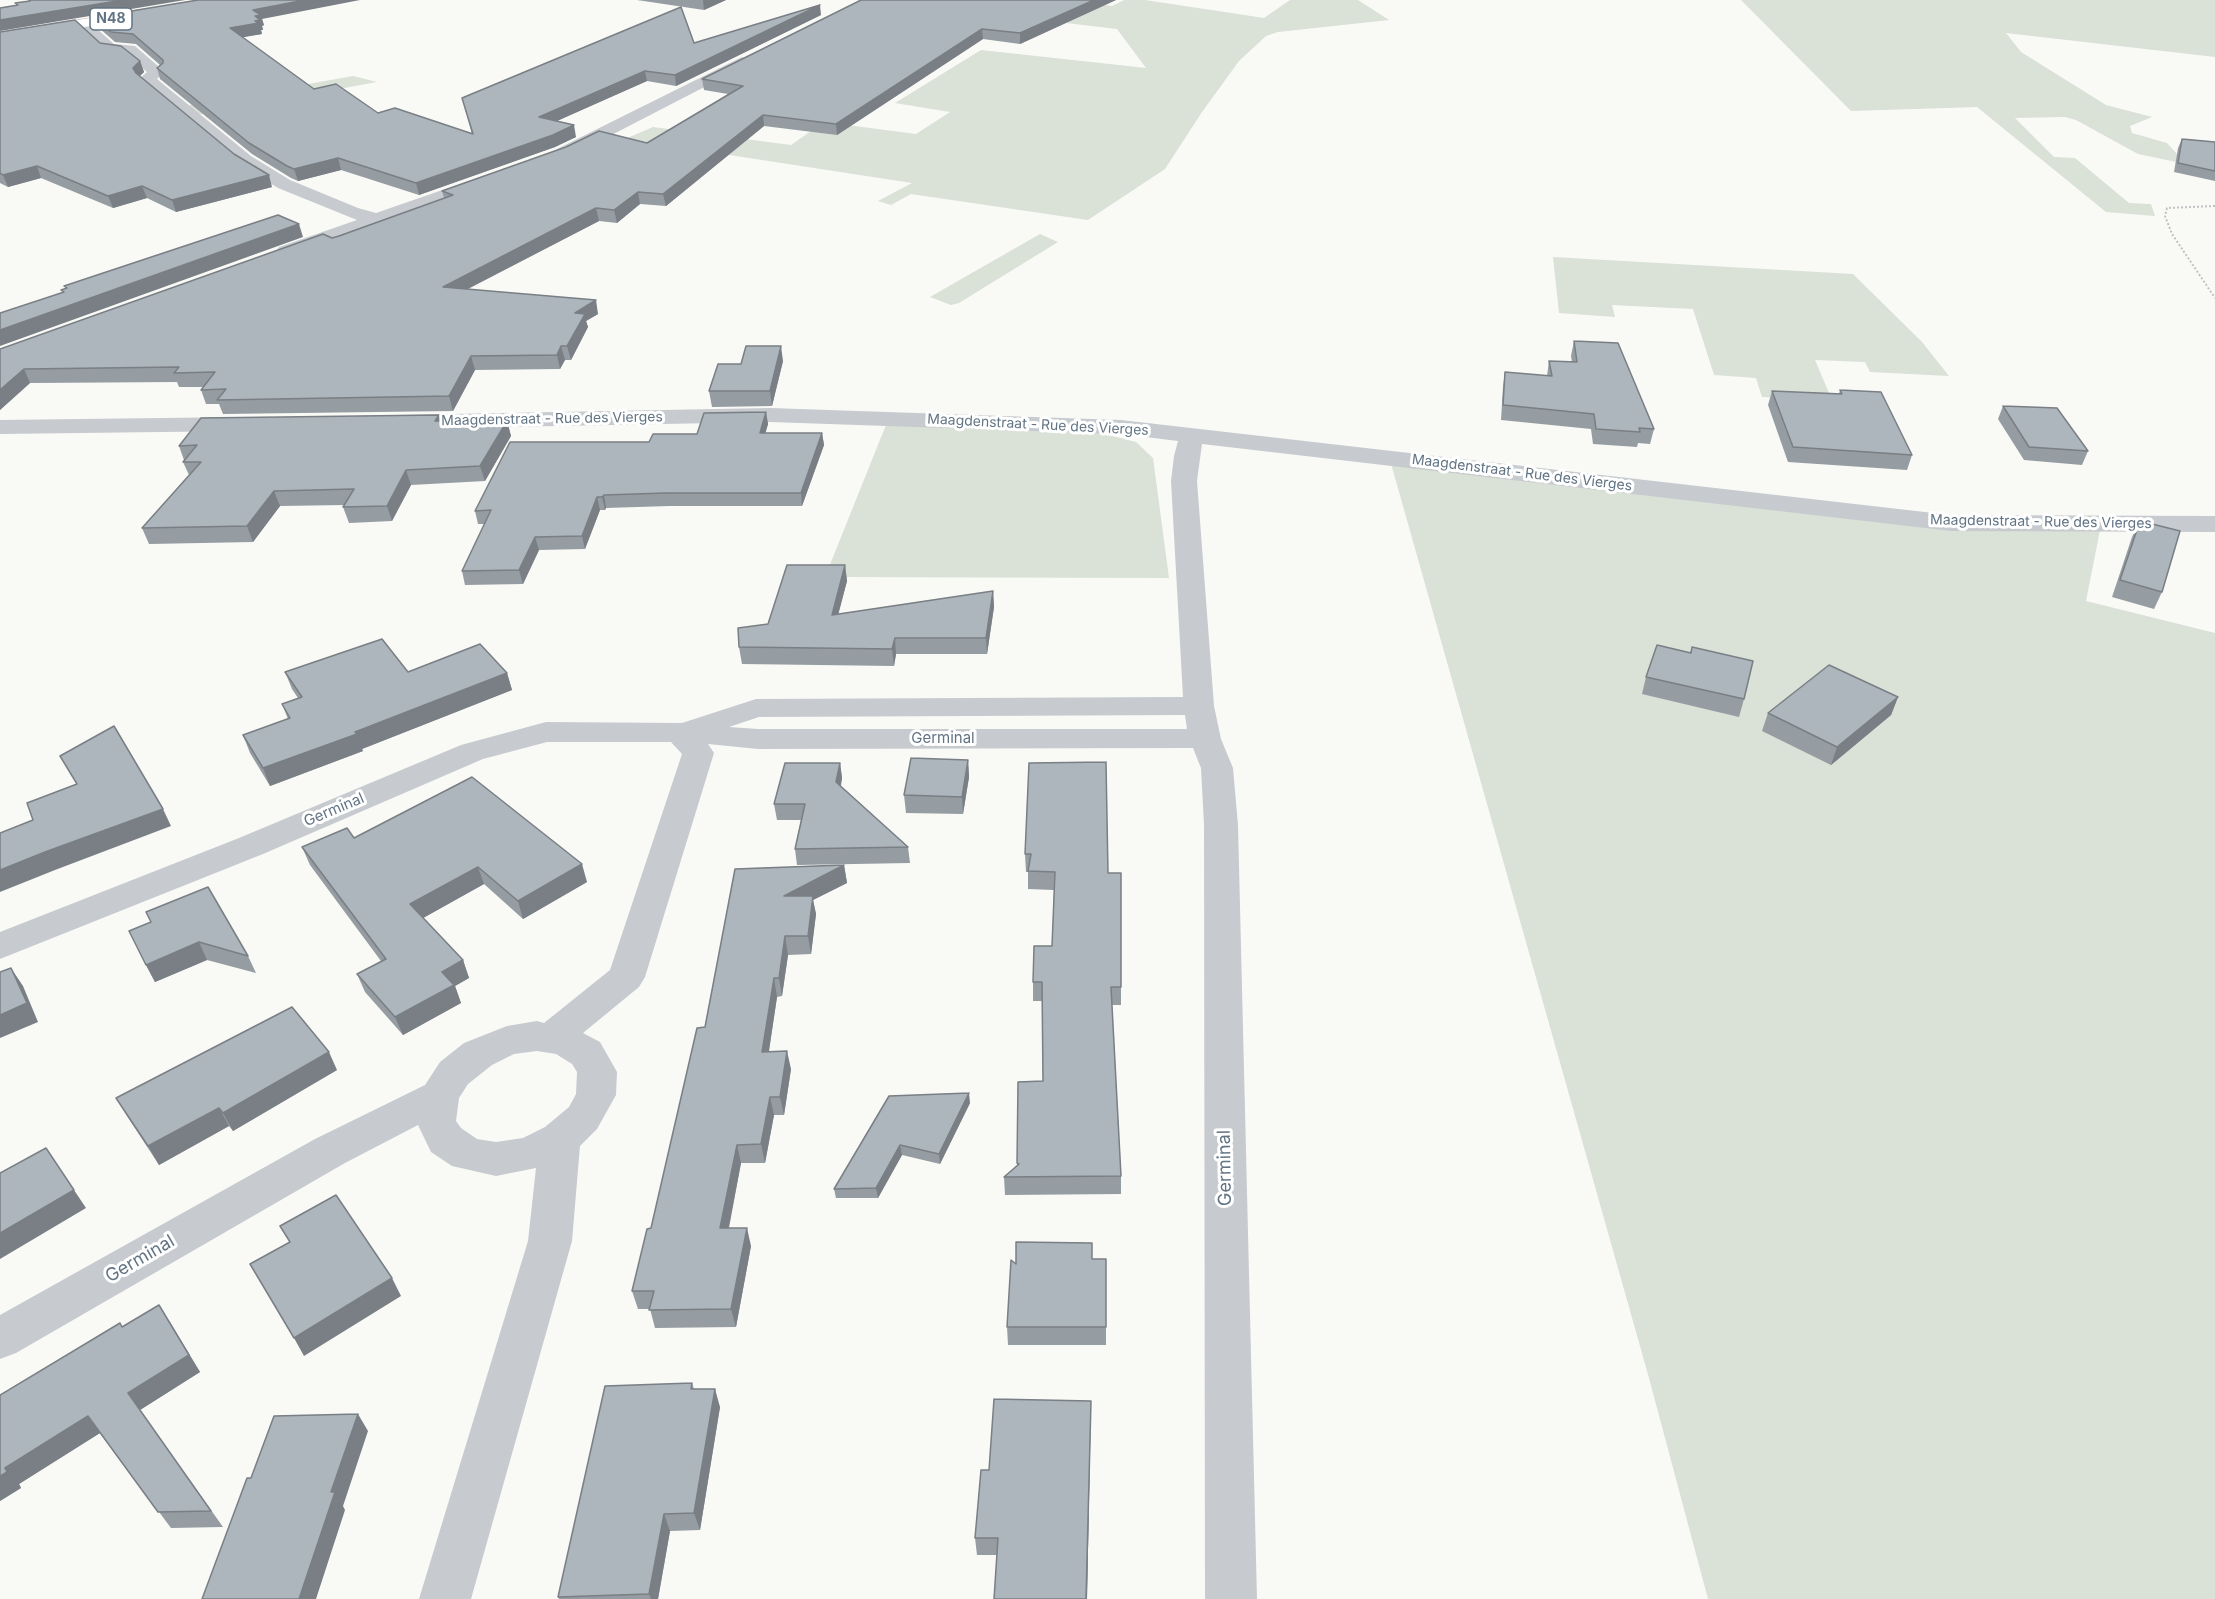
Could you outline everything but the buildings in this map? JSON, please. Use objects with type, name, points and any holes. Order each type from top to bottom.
[{"type":"main road","name":"N48","points":[[0,37],[223,0]]},
{"type":"street","points":[[82,23],[111,58],[130,50],[158,72],[142,79],[262,171],[284,184],[351,212],[377,219]]},
{"type":"street","points":[[541,161],[575,147],[761,52]]},
{"type":"street","points":[[266,259],[501,176]]},
{"type":"street","name":"Maagdenstraat - Rue des Vierges","points":[[377,422],[770,415],[1120,427],[1952,523],[2215,524]]},
{"type":"street","points":[[0,427],[265,424]]},
{"type":"street","name":"Germinal","points":[[1192,435],[1186,456],[1184,481],[1202,722],[1217,768],[1221,825],[1231,1599]]},
{"type":"street","name":"Germinal","points":[[0,946],[251,846],[472,752],[546,732],[680,732],[758,739],[1144,737],[1202,722]]},
{"type":"street","points":[[550,1039],[626,977],[698,753],[680,732]]},
{"type":"street","points":[[537,1036],[550,1039],[565,1041],[586,1053],[597,1072],[596,1095],[583,1118],[560,1139],[529,1154],[496,1159],[467,1154],[446,1140],[436,1120],[439,1096],[454,1073],[478,1054],[507,1041],[537,1036]]},
{"type":"street","name":"Germinal","points":[[0,1339],[330,1151],[439,1096]]},
{"type":"street","points":[[445,1599],[550,1241],[560,1139]]},
{"type":"path","points":[[2215,206],[2167,208],[2165,216],[2172,234],[2215,298]]},
{"type":"shaded area","points":[[1062,0],[1112,6],[1124,0],[1145,0],[1264,18],[1290,0],[1358,0],[1389,20],[1278,32],[1266,36],[1239,61],[1165,169],[1088,220],[911,194],[891,205],[878,201],[912,183],[625,139],[653,127],[791,145],[824,122],[916,134],[950,112],[895,103],[981,50],[1146,68],[1117,29],[880,1]]},
{"type":"shaded area","points":[[1741,0],[2215,0],[2215,57],[2006,33],[2021,52],[2106,105],[2152,117],[2130,126],[2132,133],[2167,143],[2186,164],[2138,154],[2076,120],[2065,117],[2015,118],[2054,157],[2075,158],[2129,203],[2151,204],[2155,216],[2106,212],[1977,107],[1851,111]]},
{"type":"shaded area","points":[[353,76],[377,82],[197,115],[186,106]]},
{"type":"shaded area","points":[[1040,234],[1058,242],[959,303],[951,305],[930,297]]},
{"type":"shaded area","points":[[1553,257],[1853,274],[1922,342],[1949,376],[1870,372],[1865,362],[1815,360],[1832,400],[1762,397],[1756,378],[1714,375],[1693,309],[1612,305],[1615,317],[1559,313]]},
{"type":"shaded area","points":[[886,425],[1101,433],[1136,442],[1153,458],[1169,578],[825,577]]},
{"type":"shaded area","points":[[1390,460],[2100,530],[2086,601],[2215,633],[2215,1599],[1708,1599],[1649,1378]]}]
